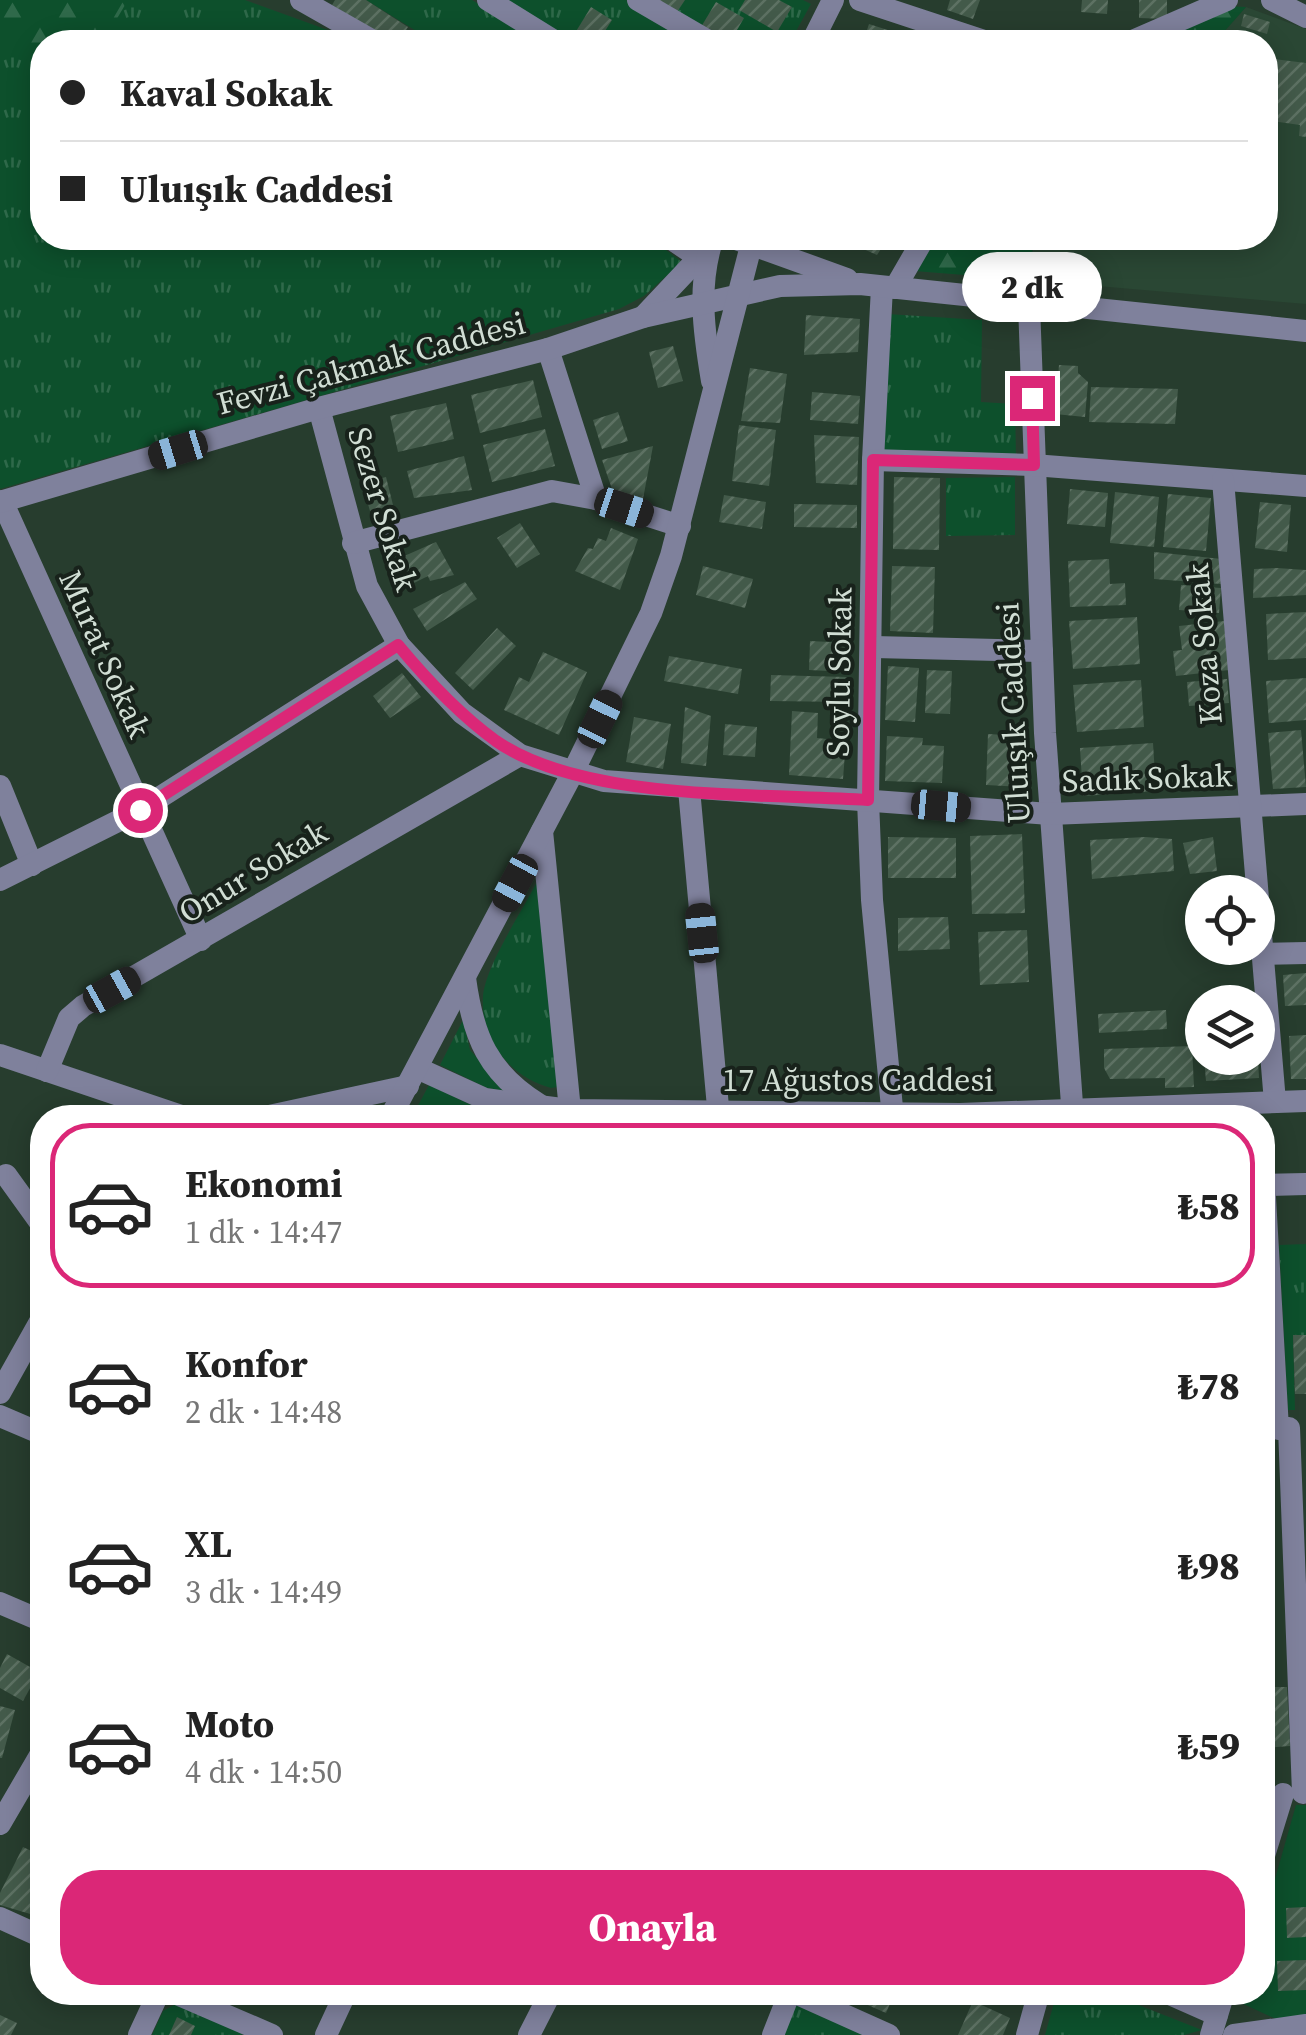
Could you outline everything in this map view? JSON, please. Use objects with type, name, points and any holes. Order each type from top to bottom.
[{"type":"street","points":[[301,0],[355,30]]},
{"type":"street","points":[[488,0],[537,30]]},
{"type":"street","points":[[638,0],[689,30]]},
{"type":"street","points":[[860,0],[951,30]]},
{"type":"street","points":[[1158,30],[1227,0]]},
{"type":"street","points":[[1272,0],[1306,17]]},
{"type":"street","points":[[817,30],[828,2]]},
{"type":"street","points":[[643,317],[718,250]]},
{"type":"street","points":[[713,384],[703,303],[724,250]]},
{"type":"street","points":[[397,1105],[572,774],[651,613],[680,526],[713,384],[742,293],[729,250]]},
{"type":"street","points":[[755,250],[879,286],[1030,305],[1306,331]]},
{"type":"street","points":[[879,286],[913,250]]},
{"type":"street","name":"Fevzi Çakmak Caddesi","points":[[1,502],[320,408],[548,349],[643,317],[780,286],[879,286]]},
{"type":"street","name":"Soylu Sokak","points":[[879,286],[868,800],[872,900],[892,1105]]},
{"type":"street","name":"Uluışık Caddesi","points":[[1030,305],[1050,814],[1072,1105]]},
{"type":"street","points":[[548,349],[596,499]]},
{"type":"street","name":"Sezer Sokak","points":[[320,408],[353,544],[367,586],[398,645],[462,713],[520,754],[572,774]]},
{"type":"street","points":[[873,460],[1034,465],[1306,486]]},
{"type":"street","name":"Koza Sokak","points":[[1224,480],[1257,875]]},
{"type":"street","points":[[353,544],[552,492],[596,499],[680,526]]},
{"type":"street","name":"Murat Sokak","points":[[1,502],[202,940]]},
{"type":"street","points":[[0,880],[140,810],[398,645]]},
{"type":"street","points":[[874,647],[1042,651]]},
{"type":"street","name":"Onur Sokak","points":[[47,1071],[75,1012],[520,754]]},
{"type":"street","name":"Sadık Sokak","points":[[572,774],[688,790],[1050,814],[1306,804]]},
{"type":"street","points":[[0,786],[32,865]]},
{"type":"street","points":[[688,790],[718,1105]]},
{"type":"street","points":[[542,831],[558,1105]]},
{"type":"street","points":[[1275,954],[1306,953]]},
{"type":"street","name":"Koza Sokak","points":[[1264,965],[1265,1105]]},
{"type":"street","points":[[466,978],[471,1016],[488,1060],[516,1090],[548,1105]]},
{"type":"street","points":[[0,1055],[148,1105]]},
{"type":"street","points":[[308,1105],[412,1077]]},
{"type":"street","name":"17 Ağustos Caddesi","points":[[412,1077],[485,1099],[525,1105]]},
{"type":"street","name":"17 Ağustos Caddesi","points":[[1275,1107],[1306,1102]]},
{"type":"street","points":[[3,1174],[30,1188]]},
{"type":"street","points":[[3,1174],[30,1210]]},
{"type":"street","points":[[1275,1185],[1306,1184]]},
{"type":"street","points":[[1275,1313],[1284,1428],[1288,1792],[1275,1827]]},
{"type":"street","points":[[0,1393],[30,1339]]},
{"type":"street","points":[[0,1416],[30,1429]]},
{"type":"street","points":[[0,1604],[30,1616]]},
{"type":"street","points":[[0,1824],[30,1773]]},
{"type":"street","points":[[0,1918],[30,1932]]},
{"type":"street","points":[[140,2035],[154,2005]]},
{"type":"street","points":[[201,2005],[262,2033]]},
{"type":"street","points":[[326,2035],[340,2005]]},
{"type":"street","points":[[538,2032],[547,2005]]},
{"type":"street","points":[[773,2035],[786,2005]]},
{"type":"street","points":[[821,2005],[889,2035]]},
{"type":"street","points":[[1027,2035],[1035,2005]]},
{"type":"street","points":[[1234,2035],[1306,2025]]},
{"type":"shaded area","points":[[1246,7],[1306,29],[1306,304],[1027,280],[1033,250],[1278,250],[1278,30],[1226,30]]},
{"type":"green space","points":[[0,0],[245,0],[328,30],[30,30],[30,250],[666,250],[682,262],[644,296],[619,309],[0,489]]},
{"type":"green space","points":[[0,0],[128,0],[110,30],[30,30],[30,51],[0,47]]},
{"type":"green space","points":[[366,0],[472,0],[521,30],[415,30]]},
{"type":"green space","points":[[503,0],[626,0],[679,30],[552,30]]},
{"type":"green space","points":[[649,0],[803,0],[811,4],[797,30],[701,30]]},
{"type":"green space","points":[[1223,6],[1246,7],[1226,30],[1174,30]]},
{"type":"green space","points":[[927,250],[1033,250],[1027,280],[914,271]]},
{"type":"green space","points":[[887,314],[982,320],[981,402],[1015,404],[1016,459],[883,451]]},
{"type":"green space","points":[[1015,477],[1015,535],[946,536],[946,478]]},
{"type":"green space","points":[[540,876],[557,1087],[551,1088],[511,1066],[492,1042],[483,1012],[491,968]]},
{"type":"green space","points":[[463,1020],[470,1050],[506,1091],[487,1088],[440,1065]]},
{"type":"green space","points":[[429,1085],[471,1105],[418,1105]]},
{"type":"green space","points":[[1306,1244],[1306,1335],[1293,1336],[1295,1410],[1288,1410],[1279,1245]]},
{"type":"green space","points":[[1296,1805],[1306,1805],[1306,2015],[1276,2019],[1246,2005],[1275,2005],[1275,1879]]},
{"type":"green space","points":[[178,2005],[243,2035],[152,2035],[163,2011]]},
{"type":"green space","points":[[796,2005],[865,2035],[784,2035]]},
{"type":"green space","points":[[1053,2005],[1138,2005],[1202,2030],[1184,2035],[1045,2035]]},
{"type":"building","points":[[335,0],[366,0],[408,27],[373,30],[332,5]]},
{"type":"building","points":[[657,0],[685,0],[677,12]]},
{"type":"building","points":[[745,0],[779,0],[792,7],[778,30],[739,10]]},
{"type":"building","points":[[950,0],[980,0],[973,19],[947,10]]},
{"type":"building","points":[[1082,0],[1108,0],[1107,14],[1081,12]]},
{"type":"building","points":[[1139,0],[1167,0],[1167,19],[1139,18]]},
{"type":"building","points":[[716,2],[744,18],[737,30],[701,27]]},
{"type":"building","points":[[591,7],[612,20],[606,30],[577,30]]},
{"type":"building","points":[[1244,14],[1270,22],[1268,30],[1241,26]]},
{"type":"building","points":[[1278,60],[1306,63],[1306,137],[1299,136],[1300,125],[1278,122]]},
{"type":"building","points":[[806,315],[860,319],[858,352],[804,355]]},
{"type":"building","points":[[673,346],[683,381],[658,388],[649,352]]},
{"type":"building","points":[[1059,365],[1078,366],[1078,373],[1088,382],[1085,417],[1055,414]]},
{"type":"building","points":[[750,368],[787,374],[780,423],[741,421]]},
{"type":"building","points":[[533,380],[542,417],[480,433],[471,395]]},
{"type":"building","points":[[1091,387],[1178,389],[1175,424],[1089,422]]},
{"type":"building","points":[[812,392],[860,396],[858,424],[810,420]]},
{"type":"building","points":[[446,403],[454,439],[398,452],[390,416]]},
{"type":"building","points":[[618,412],[628,441],[602,449],[593,420]]},
{"type":"building","points":[[739,425],[776,430],[769,486],[732,481]]},
{"type":"building","points":[[545,429],[555,466],[492,482],[483,445]]},
{"type":"building","points":[[814,435],[859,437],[857,485],[816,483]]},
{"type":"building","points":[[653,446],[643,499],[612,489],[602,460]]},
{"type":"building","points":[[464,456],[472,490],[414,498],[407,471]]},
{"type":"building","points":[[386,477],[393,505],[370,511],[362,483]]},
{"type":"building","points":[[894,477],[940,478],[939,550],[893,549]]},
{"type":"building","points":[[1070,489],[1108,493],[1105,527],[1067,524]]},
{"type":"building","points":[[1115,492],[1159,497],[1154,547],[1110,543]]},
{"type":"building","points":[[1168,494],[1211,498],[1206,551],[1163,547]]},
{"type":"building","points":[[724,495],[766,502],[762,529],[719,522]]},
{"type":"building","points":[[1260,502],[1291,505],[1287,552],[1255,548]]},
{"type":"building","points":[[794,504],[857,505],[857,528],[794,527]]},
{"type":"building","points":[[520,523],[540,554],[517,568],[497,538]]},
{"type":"building","points":[[611,528],[638,539],[620,590],[575,571],[588,548],[593,549],[598,538],[606,541]]},
{"type":"building","points":[[436,542],[454,575],[430,581],[428,576],[406,587],[393,561]]},
{"type":"building","points":[[1154,552],[1222,559],[1221,584],[1154,579]]},
{"type":"building","points":[[1109,559],[1110,584],[1125,583],[1126,605],[1070,607],[1068,561]]},
{"type":"building","points":[[703,566],[753,579],[745,608],[696,595]]},
{"type":"building","points":[[892,566],[935,567],[933,633],[890,631]]},
{"type":"building","points":[[1254,569],[1306,570],[1306,595],[1253,598]]},
{"type":"building","points":[[465,582],[477,599],[427,631],[413,609]]},
{"type":"building","points":[[1181,585],[1221,588],[1219,613],[1179,610]]},
{"type":"building","points":[[1306,612],[1306,658],[1268,660],[1266,614]]},
{"type":"building","points":[[1137,617],[1140,664],[1073,669],[1069,621]]},
{"type":"building","points":[[1224,621],[1229,670],[1176,676],[1173,651],[1182,650],[1179,626]]},
{"type":"building","points":[[497,628],[516,646],[473,690],[455,673]]},
{"type":"building","points":[[810,641],[849,643],[847,672],[809,670]]},
{"type":"building","points":[[543,652],[587,672],[559,735],[504,710],[519,677],[529,682]]},
{"type":"building","points":[[669,656],[742,669],[738,694],[664,681]]},
{"type":"building","points":[[888,666],[919,668],[915,722],[885,720]]},
{"type":"building","points":[[927,670],[952,671],[950,714],[925,713]]},
{"type":"building","points":[[402,673],[421,697],[390,718],[373,696]]},
{"type":"building","points":[[771,675],[847,677],[846,702],[770,701]]},
{"type":"building","points":[[1306,678],[1306,720],[1269,723],[1266,681]]},
{"type":"building","points":[[1227,679],[1229,703],[1189,706],[1187,682]]},
{"type":"building","points":[[1141,680],[1144,727],[1077,732],[1073,685]]},
{"type":"building","points":[[685,707],[711,716],[706,766],[681,763]]},
{"type":"building","points":[[792,711],[818,713],[817,738],[846,741],[843,779],[789,775]]},
{"type":"building","points":[[634,717],[671,724],[663,769],[626,762]]},
{"type":"building","points":[[725,724],[757,727],[755,757],[723,755]]},
{"type":"building","points":[[1301,730],[1306,787],[1273,789],[1268,733]]},
{"type":"building","points":[[988,734],[1024,736],[1022,787],[986,785]]},
{"type":"building","points":[[887,736],[923,738],[922,745],[944,746],[942,783],[885,781]]},
{"type":"building","points":[[1153,743],[1156,791],[1083,796],[1080,748]]},
{"type":"building","points":[[1022,834],[1025,913],[972,914],[970,836]]},
{"type":"building","points":[[888,837],[956,838],[956,878],[888,878]]},
{"type":"building","points":[[1213,837],[1217,871],[1190,874],[1183,843]]},
{"type":"building","points":[[1172,839],[1174,871],[1092,879],[1090,840]]},
{"type":"building","points":[[948,917],[950,949],[898,951],[898,918]]},
{"type":"building","points":[[1027,930],[1029,982],[980,985],[978,932]]},
{"type":"building","points":[[1306,973],[1306,1005],[1285,1006],[1283,975]]},
{"type":"building","points":[[1166,1010],[1167,1029],[1099,1033],[1098,1014]]},
{"type":"building","points":[[1306,1035],[1306,1079],[1291,1079],[1289,1036]]},
{"type":"building","points":[[1185,1046],[1185,1075],[1193,1075],[1194,1087],[1165,1088],[1165,1078],[1110,1079],[1104,1068],[1104,1049]]},
{"type":"building","points":[[1205,1075],[1259,1075],[1259,1078],[1206,1081]]},
{"type":"building","points":[[1293,1335],[1306,1335],[1306,1394],[1295,1394]]},
{"type":"building","points":[[7,1654],[30,1667],[30,1688],[23,1701],[0,1688],[0,1668]]},
{"type":"building","points":[[1275,1687],[1287,1687],[1290,1746],[1275,1747]]},
{"type":"building","points":[[0,1706],[15,1710],[2,1758],[0,1758]]},
{"type":"building","points":[[23,1847],[30,1850],[30,1914],[0,1905],[0,1893]]},
{"type":"building","points":[[1306,1907],[1306,1937],[1287,1938],[1286,1908]]},
{"type":"building","points":[[1306,1960],[1306,1990],[1278,1991],[1277,1961]]},
{"type":"building","points":[[868,2005],[889,2005],[886,2013]]},
{"type":"building","points":[[971,2005],[982,2005],[1010,2018],[1003,2035],[958,2035]]},
{"type":"building","points":[[0,2015],[17,2023],[11,2035],[0,2035]]},
{"type":"building","points":[[177,2017],[195,2026],[191,2035],[169,2035]]},
{"type":"route","points":[[140,810],[398,645],[440,693],[498,742],[572,774],[688,790],[868,800],[874,647],[873,460],[1034,465],[1032,398]]}]
